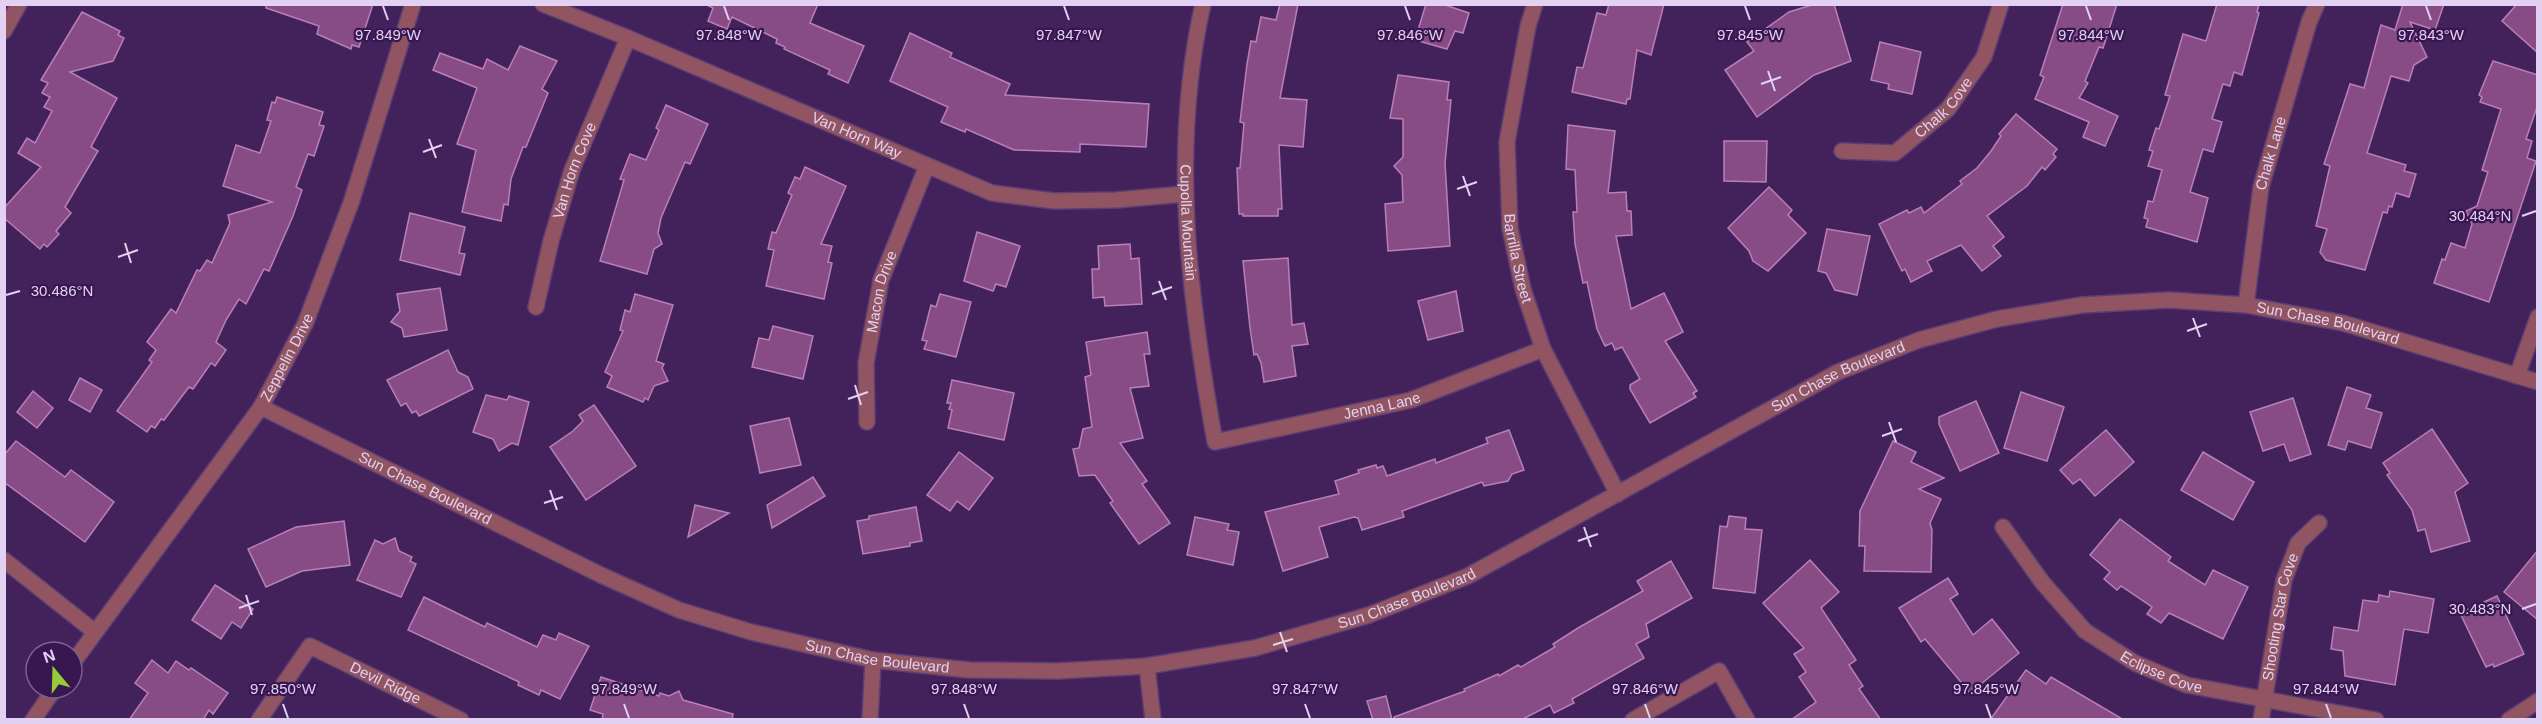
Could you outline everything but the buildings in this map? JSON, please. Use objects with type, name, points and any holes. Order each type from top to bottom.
[{"type":"street","points":[[4,31],[19,4]]},
{"type":"street","name":"Zeppelin Drive","points":[[84,647],[261,407],[305,324],[351,203],[413,4]]},
{"type":"street","name":"Van Horn Way","points":[[543,4],[628,38],[926,168],[992,194],[1054,201],[1185,194]]},
{"type":"street","name":"Cupolla Mountain","points":[[1203,4],[1188,107],[1185,194],[1192,293],[1215,442]]},
{"type":"street","name":"Barrilla Street","points":[[1535,4],[1528,26],[1507,142],[1510,228],[1523,289],[1543,349],[1618,494]]},
{"type":"street","name":"Chalk Cove","points":[[1842,152],[1895,153],[1948,110],[1984,57],[2001,4]]},
{"type":"street","name":"Chalk Lane","points":[[2246,305],[2261,187],[2308,22],[2317,4]]},
{"type":"street","name":"Van Horn Cove","points":[[536,308],[551,242],[572,170],[628,38]]},
{"type":"street","name":"Macon Drive","points":[[867,422],[866,363],[881,280],[926,168]]},
{"type":"street","name":"Sun Chase Boulevard","points":[[261,407],[603,576],[679,610],[751,632],[873,660],[1058,672],[1147,666],[1255,648],[1369,615],[1468,576],[1828,377],[1919,340],[1997,319],[2082,305],[2169,300],[2246,305],[2343,323],[2538,382]]},
{"type":"street","points":[[2517,376],[2538,316]]},
{"type":"street","name":"Jenna Lane","points":[[1215,442],[1411,400],[1543,349]]},
{"type":"street","name":"Shooting Star Cove","points":[[2261,720],[2284,580],[2298,543],[2319,523]]},
{"type":"street","name":"Eclipse Cove","points":[[2003,527],[2042,582],[2085,631],[2135,663],[2187,685],[2376,720]]},
{"type":"street","points":[[4,560],[95,632]]},
{"type":"street","name":"Devil Ridge","points":[[259,720],[310,646],[462,720]]},
{"type":"street","points":[[870,720],[873,660]]},
{"type":"street","points":[[1147,666],[1153,720]]},
{"type":"street","points":[[1633,720],[1719,671],[1746,720]]},
{"type":"street","points":[[33,720],[47,700]]},
{"type":"street","points":[[2509,720],[2538,701]]}]
